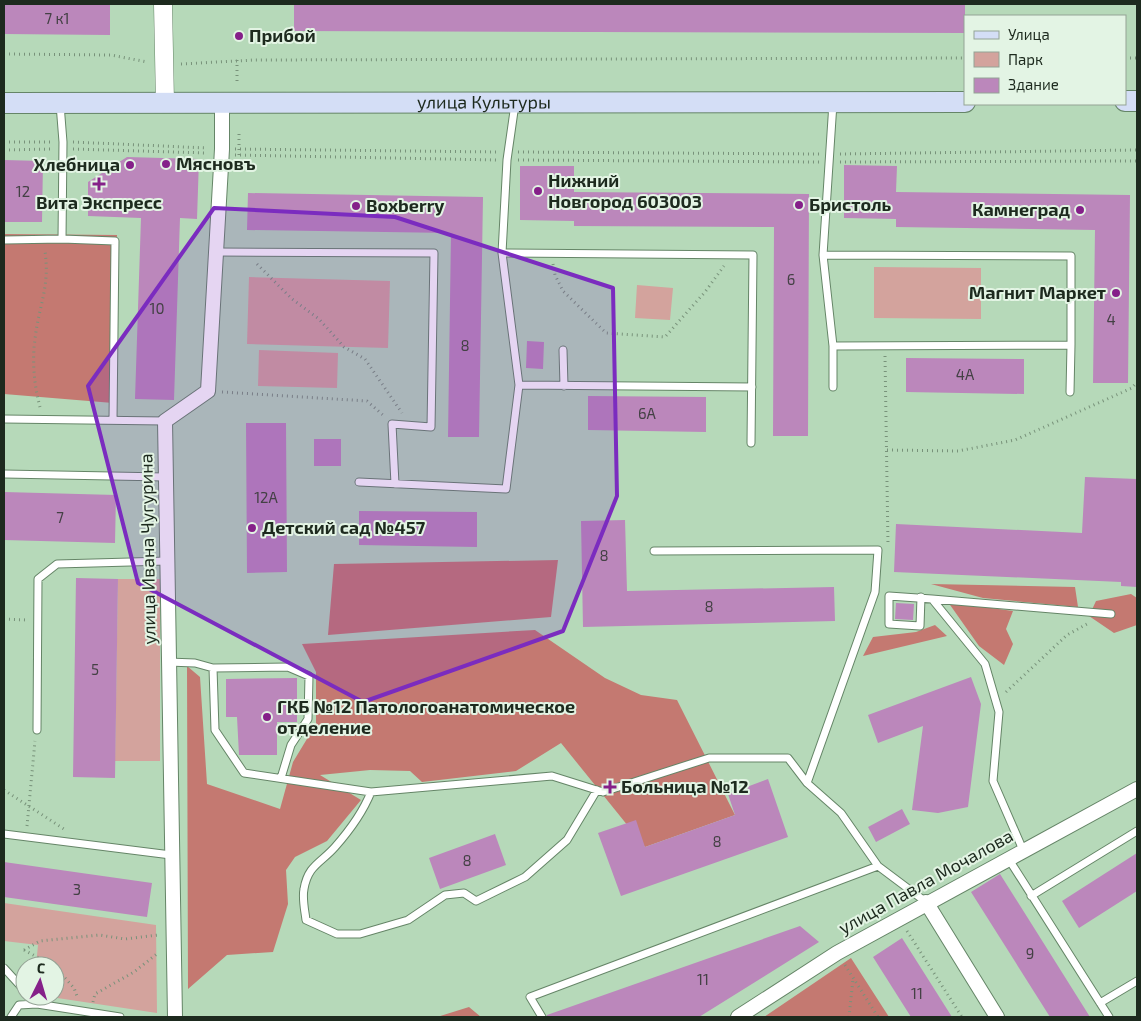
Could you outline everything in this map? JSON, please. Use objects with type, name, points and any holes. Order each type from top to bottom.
[{"type":"main road","name":"улица Культуры","points":[[4,104],[964,102]]},
{"type":"street","points":[[164,4],[165,103]]},
{"type":"street","points":[[165,421],[208,391],[222,152],[222,103]]},
{"type":"street","name":"улица Ивана Чугурина","points":[[165,421],[175,1017]]},
{"type":"street","name":"улица Павла Мочалова","points":[[741,1017],[837,953],[926,902],[1137,789]]},
{"type":"street","points":[[926,902],[997,1017]]},
{"type":"lane","points":[[833,102],[823,255],[833,346],[833,387]]},
{"type":"lane","points":[[359,482],[506,489],[519,385],[502,253],[508,156],[515,103]]},
{"type":"lane","points":[[60,104],[63,145],[62,239]]},
{"type":"lane","points":[[4,240],[43,241],[62,239],[115,241],[113,420]]},
{"type":"lane","points":[[217,252],[434,253],[431,427],[392,424],[395,484]]},
{"type":"lane","points":[[502,253],[753,254],[751,443]]},
{"type":"lane","points":[[823,255],[1071,256],[1070,392]]},
{"type":"lane","points":[[833,346],[1070,345]]},
{"type":"lane","points":[[563,350],[564,386]]},
{"type":"lane","points":[[519,385],[752,387]]},
{"type":"lane","points":[[4,419],[165,421]]},
{"type":"lane","points":[[4,474],[165,477]]},
{"type":"lane","points":[[654,551],[878,550],[875,592],[807,783]]},
{"type":"lane","points":[[36,730],[38,579],[56,564],[167,562]]},
{"type":"lane","points":[[921,597],[920,626],[889,624],[889,596],[921,597],[1108,614]]},
{"type":"lane","points":[[932,599],[985,664],[999,712],[993,781],[1023,850]]},
{"type":"lane","points":[[168,662],[195,663],[213,668],[288,667],[309,676],[308,719],[291,745],[281,778]]},
{"type":"lane","points":[[213,668],[214,730],[244,773],[371,792],[552,776],[603,792],[709,758],[788,758],[807,783],[841,813],[878,866],[926,902]]},
{"type":"lane","points":[[371,792],[365,808],[351,827],[334,848],[312,866],[304,890],[306,920],[337,934],[360,934],[408,920],[445,895],[464,893],[476,901],[525,877],[567,840],[597,790]]},
{"type":"lane","points":[[1031,896],[1137,831]]},
{"type":"lane","points":[[4,834],[171,855]]},
{"type":"lane","points":[[1008,858],[1109,1017]]},
{"type":"lane","points":[[542,1017],[530,996],[878,866]]},
{"type":"lane","points":[[4,968],[15,980]]},
{"type":"lane","points":[[1100,1004],[1137,981]]},
{"type":"lane","points":[[11,1017],[18,1006]]},
{"type":"lane","points":[[50,1006],[120,1017]]},
{"type":"path","points":[[4,54],[111,55],[164,66],[254,60],[964,58]]},
{"type":"path","points":[[4,142],[222,152],[830,162],[1137,161]]},
{"type":"path","points":[[4,150],[63,145],[222,152],[508,156],[1137,150]]},
{"type":"path","points":[[43,241],[47,269],[46,284],[34,341],[33,372],[43,419]]},
{"type":"path","points":[[246,252],[266,276],[319,319],[344,347],[365,359],[411,425]]},
{"type":"path","points":[[551,253],[555,275],[563,291],[606,333],[665,337],[705,292],[732,254]]},
{"type":"path","points":[[885,346],[888,547]]},
{"type":"path","points":[[887,450],[958,451],[1015,440],[1132,388],[1137,382]]},
{"type":"path","points":[[208,391],[367,400],[392,424]]},
{"type":"path","points":[[996,701],[1067,635],[1108,614]]},
{"type":"path","points":[[4,619],[37,621]]},
{"type":"path","points":[[26,837],[35,740]]},
{"type":"path","points":[[4,790],[90,845]]},
{"type":"path","points":[[898,918],[962,1017]]},
{"type":"path","points":[[35,956],[24,950],[40,941],[98,935],[126,939],[174,933]]},
{"type":"path","points":[[91,1012],[95,994],[134,972],[154,958],[174,933]]},
{"type":"path","points":[[837,953],[878,1017]]},
{"type":"path","points":[[849,1017],[853,978]]},
{"type":"path","points":[[65,979],[74,988],[82,1011]]},
{"type":"highlighted area","points":[[214,208],[395,217],[613,288],[617,496],[563,631],[363,702],[138,583],[88,386]]},
{"type":"green space","points":[[874,267],[981,268],[981,319],[874,318]]},
{"type":"green space","points":[[249,277],[390,281],[388,348],[247,344]]},
{"type":"green space","points":[[637,285],[673,288],[670,320],[635,318]]},
{"type":"green space","points":[[259,350],[338,353],[337,388],[258,386]]},
{"type":"green space","points":[[118,579],[160,579],[160,761],[115,761]]},
{"type":"green space","points":[[4,903],[156,925],[157,1013],[65,999],[65,956],[37,956],[38,945],[4,941]]},
{"type":"shaded area","points":[[4,234],[117,235],[113,403],[4,394]]},
{"type":"shaded area","points":[[558,560],[551,617],[328,635],[334,564]]},
{"type":"shaded area","points":[[931,584],[1075,587],[1078,607],[983,598]]},
{"type":"shaded area","points":[[1131,594],[1137,598],[1137,625],[1114,633],[1089,616],[1096,601]]},
{"type":"shaded area","points":[[948,602],[1013,611],[1006,629],[1013,644],[1004,665],[979,646]]},
{"type":"shaded area","points":[[935,625],[947,636],[863,656],[873,637],[916,632]]},
{"type":"shaded area","points":[[535,630],[605,678],[641,695],[677,700],[735,815],[645,847],[561,743],[516,771],[422,782],[410,771],[370,770],[320,775],[361,800],[327,841],[295,857],[286,870],[288,904],[273,952],[227,955],[188,989],[187,666],[200,677],[207,784],[280,809],[293,762],[316,724],[316,672],[302,644]]},
{"type":"shaded area","points":[[851,958],[889,1017],[764,1017]]},
{"type":"shaded area","points":[[469,1007],[481,1017],[437,1017]]},
{"type":"building","points":[[4,4],[110,4],[110,35],[4,34]]},
{"type":"building","points":[[294,4],[965,4],[964,33],[294,31]]},
{"type":"building","points":[[127,157],[199,159],[197,219],[180,218],[174,400],[135,399],[141,218],[88,216],[88,182]]},
{"type":"building","points":[[4,160],[43,161],[42,222],[4,222]]},
{"type":"building","points":[[844,165],[897,166],[896,192],[1130,195],[1128,383],[1093,383],[1095,230],[896,227],[896,219],[844,218]]},
{"type":"building","points":[[520,166],[574,166],[574,192],[809,194],[808,436],[773,436],[774,227],[574,226],[574,221],[520,220]]},
{"type":"building","points":[[248,193],[483,197],[479,437],[448,437],[451,233],[247,230]]},
{"type":"building","points":[[527,341],[544,342],[543,369],[526,368]]},
{"type":"building","points":[[906,358],[1024,359],[1024,394],[906,392]]},
{"type":"building","points":[[588,396],[706,397],[706,432],[588,430]]},
{"type":"building","points":[[246,423],[286,423],[287,572],[247,573]]},
{"type":"building","points":[[314,439],[341,439],[341,466],[314,466]]},
{"type":"building","points":[[1085,477],[1137,479],[1137,587],[1121,586],[1121,582],[894,572],[896,524],[1082,533]]},
{"type":"building","points":[[4,492],[116,495],[115,543],[4,540]]},
{"type":"building","points":[[359,511],[477,512],[477,547],[359,545]]},
{"type":"building","points":[[625,520],[627,591],[834,587],[835,621],[583,627],[581,521]]},
{"type":"building","points":[[76,578],[118,579],[115,778],[73,777]]},
{"type":"building","points":[[896,603],[914,604],[913,620],[895,619]]},
{"type":"building","points":[[971,677],[981,704],[968,807],[938,813],[912,810],[923,726],[878,743],[868,715]]},
{"type":"building","name":"ГКБ №12 Патологоанатомическое отделение","points":[[297,678],[297,722],[277,722],[277,755],[239,755],[237,717],[226,717],[226,679]]},
{"type":"building","points":[[768,779],[788,837],[621,896],[598,833],[636,820],[645,847],[735,815],[728,794]]},
{"type":"building","points":[[902,809],[910,824],[876,842],[868,827]]},
{"type":"building","points":[[495,834],[506,865],[440,889],[429,858]]},
{"type":"building","points":[[1137,853],[1137,891],[1079,928],[1062,901]]},
{"type":"building","points":[[4,862],[152,883],[147,917],[4,897]]},
{"type":"building","points":[[1000,874],[1090,1017],[1050,1017],[971,892]]},
{"type":"building","points":[[800,926],[819,942],[699,1017],[547,1017],[547,1015]]},
{"type":"building","points":[[902,938],[952,1017],[911,1017],[873,957]]},
{"type":"place","name":"Прибой","points":[[239,36]]},
{"type":"place","name":"Мясновъ","points":[[166,164]]},
{"type":"place","name":"Хлебница","points":[[130,165]]},
{"type":"place","name":"Вита Экспресс","points":[[99,184]]},
{"type":"place","name":"Нижний Новгород 603003","points":[[538,191]]},
{"type":"place","name":"Бристоль","points":[[799,205]]},
{"type":"place","name":"Boxberry","points":[[356,206]]},
{"type":"place","name":"Камнеград","points":[[1080,210]]},
{"type":"place","name":"Магнит Маркет","points":[[1116,293]]},
{"type":"place","name":"Детский сад №457","points":[[252,528]]},
{"type":"place","name":"ГКБ №12 Патологоанатомическое отделение","points":[[267,717]]},
{"type":"place","name":"Больница №12","points":[[610,787]]}]
